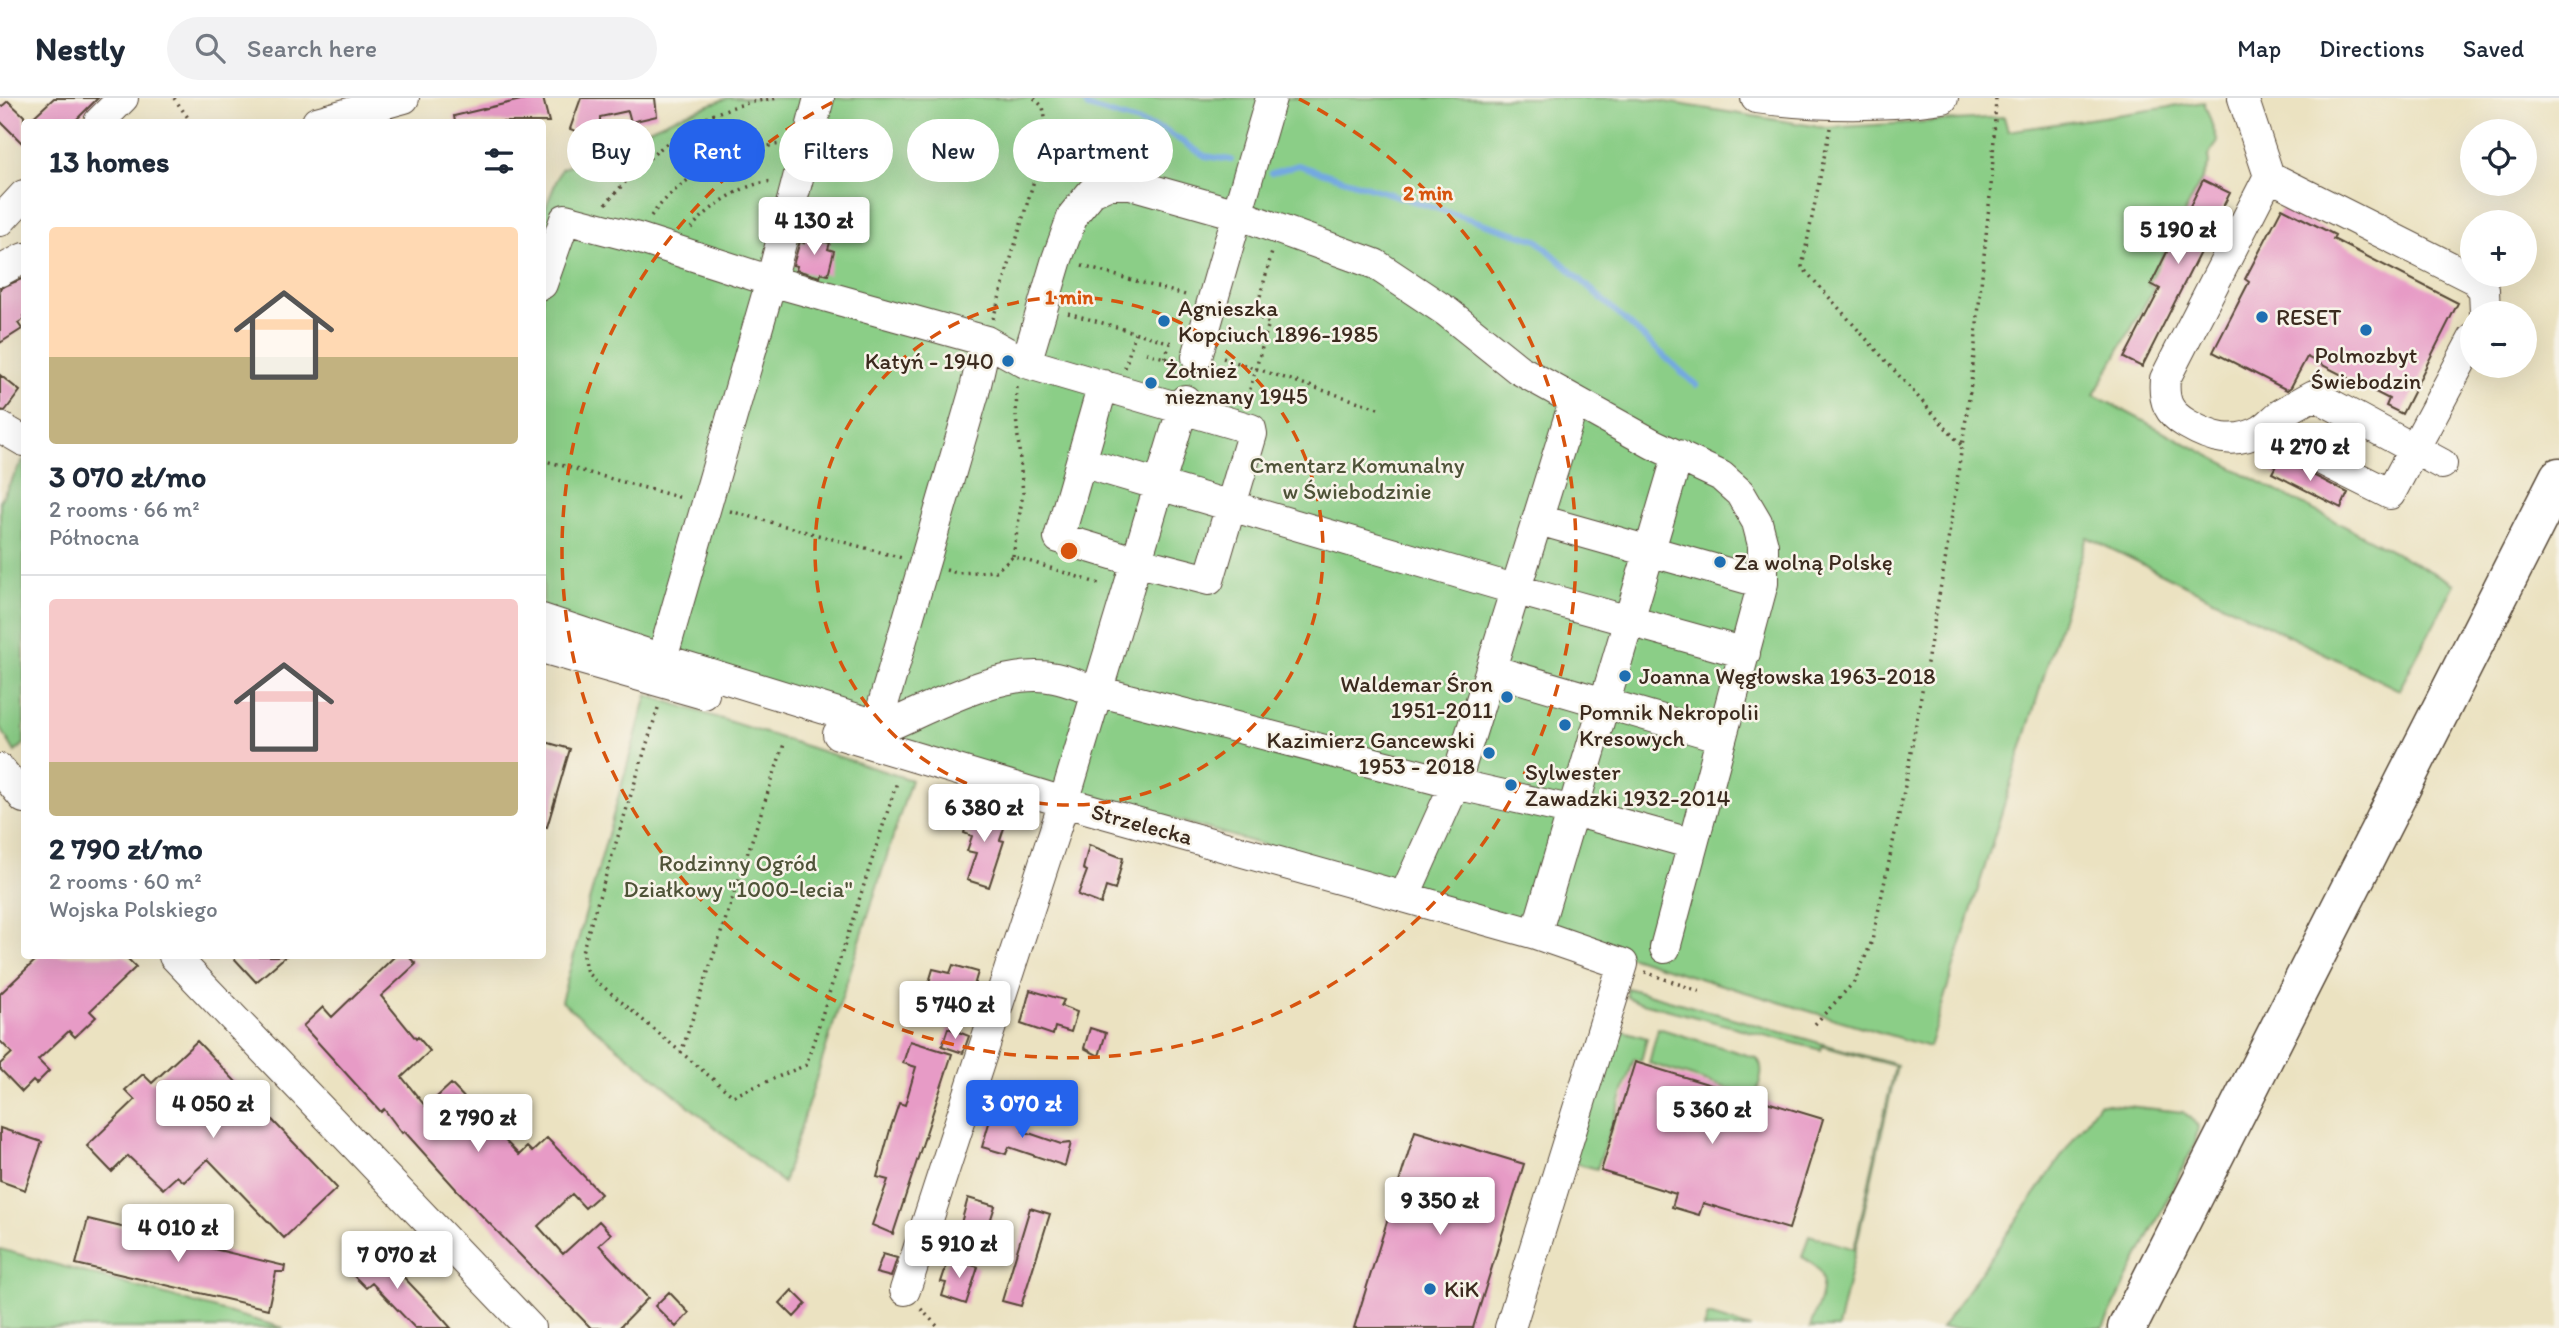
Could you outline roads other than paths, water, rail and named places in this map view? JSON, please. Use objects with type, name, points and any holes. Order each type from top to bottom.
[{"type":"main road","points":[[2127,1328],[2559,477]]},
{"type":"street","points":[[328,119],[404,98]]},
{"type":"street","points":[[661,673],[705,504],[771,281],[819,98]]},
{"type":"street","points":[[905,1290],[1064,802],[1184,402],[1192,358],[1211,307],[1271,98]]},
{"type":"street","points":[[1756,98],[1835,105],[1943,98]]},
{"type":"street","points":[[2243,98],[2269,176],[2474,279],[2484,290],[2484,301]]},
{"type":"street","points":[[104,119],[126,107]]},
{"type":"street","points":[[2269,176],[2165,379],[2164,396],[2168,409],[2180,420],[2217,439],[2235,439],[2262,430],[2279,416],[2314,395],[2415,447],[2442,464]]},
{"type":"street","points":[[1022,361],[1073,215],[1092,192],[1110,184],[1131,184],[1235,224],[1279,228],[1376,264],[1447,312],[1518,369],[1653,444],[1721,476],[1740,493],[1761,534],[1765,566],[1763,583],[1665,948]]},
{"type":"street","points":[[0,221],[21,198]]},
{"type":"street","points":[[546,273],[565,219],[638,238],[771,281],[986,341],[1022,361],[1113,380],[1184,402],[1251,429],[1252,434],[1209,580],[1059,538],[1081,462],[1113,380]]},
{"type":"street","points":[[0,271],[21,260]]},
{"type":"street","points":[[877,724],[974,393],[986,341]]},
{"type":"street","points":[[2262,430],[2390,494],[2460,363]]},
{"type":"street","points":[[1404,897],[1455,783],[1574,402]]},
{"type":"street","points":[[0,427],[21,439]]},
{"type":"street","points":[[1536,934],[1678,455]]},
{"type":"street","points":[[1081,462],[1517,590],[1745,653]]},
{"type":"street","points":[[1539,520],[1763,583]]},
{"type":"street","points":[[546,621],[661,673],[877,724],[890,725],[980,686],[1031,676],[1054,677],[1097,691],[1574,811],[1693,844]]},
{"type":"street","name":"Strzelecka","points":[[546,649],[661,673],[1064,802],[1536,934],[1623,964],[1510,1328]]},
{"type":"street","points":[[1491,670],[1721,737]]},
{"type":"street","points":[[177,959],[530,1328]]},
{"type":"waterway","points":[[1082,98],[1088,107],[1164,130],[1205,156],[1231,160]]},
{"type":"waterway","points":[[1272,173],[1298,165],[1537,240],[1696,385]]},
{"type":"place","name":"RESET","points":[[2262,317]]},
{"type":"place","name":"Agnieszka Kopciuch 1896-1985","points":[[1164,321]]},
{"type":"place","name":"Polmozbyt Świebodzin","points":[[2366,330]]},
{"type":"place","name":"Katyń - 1940","points":[[1008,361]]},
{"type":"place","name":"Żołnież nieznany 1945","points":[[1151,383]]},
{"type":"place","name":"Za wolną Polskę","points":[[1720,562]]},
{"type":"place","name":"Joanna Węgłowska 1963-2018","points":[[1625,676]]},
{"type":"place","name":"Waldemar Śron 1951-2011","points":[[1507,697]]},
{"type":"place","name":"Pomnik Nekropolii Kresowych","points":[[1565,725]]},
{"type":"place","name":"Kazimierz Gancewski 1953 - 2018","points":[[1489,753]]},
{"type":"place","name":"Sylwester Zawadzki 1932-2014","points":[[1511,785]]},
{"type":"place","name":"KiK","points":[[1430,1289]]},
{"type":"park label","name":"Cmentarz Komunalny w Świebodzinie","points":[[1357,478]]},
{"type":"park label","name":"Rodzinny Ogród Działkowy \"1000-lecia\"","points":[[738,876]]}]
